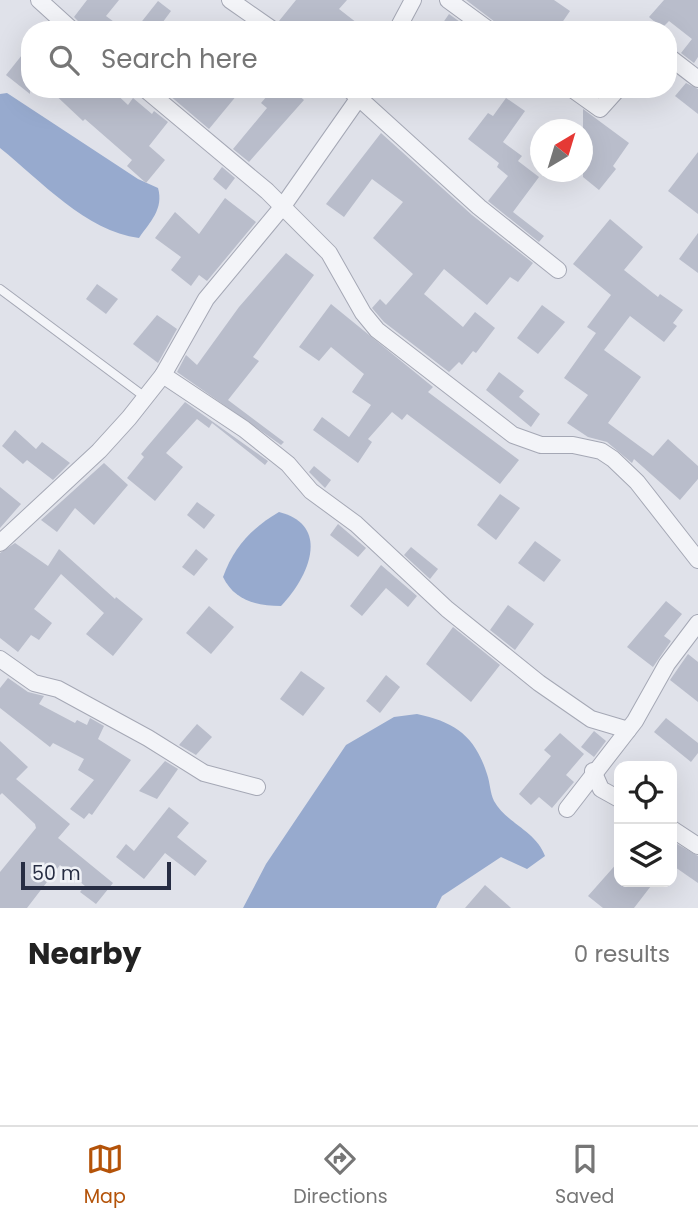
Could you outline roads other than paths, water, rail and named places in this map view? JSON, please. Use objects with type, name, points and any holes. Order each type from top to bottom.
[{"type":"street","points":[[39,0],[62,21]]},
{"type":"street","points":[[230,0],[260,21]]},
{"type":"street","points":[[402,21],[413,0]]},
{"type":"street","points":[[448,0],[477,21]]},
{"type":"street","points":[[677,63],[698,79]]},
{"type":"street","points":[[156,98],[283,206],[329,253],[363,313],[377,330],[513,435],[541,445],[573,445],[601,451],[613,459],[631,475],[698,559]]},
{"type":"street","points":[[0,543],[99,451],[163,375],[206,299],[283,206],[354,98]]},
{"type":"street","points":[[364,98],[434,168],[558,270]]},
{"type":"street","points":[[585,98],[600,109],[610,98]]},
{"type":"street","points":[[163,375],[244,429],[288,464],[311,491],[356,524],[447,608],[539,683],[592,719],[628,730]]},
{"type":"street","points":[[567,809],[593,771],[628,730],[652,694],[667,664],[698,623]]},
{"type":"street","points":[[0,659],[34,683],[58,688],[148,737],[204,773],[257,788]]},
{"type":"street","points":[[593,771],[601,789],[614,796]]},
{"type":"street","points":[[677,832],[698,846]]},
{"type":"lane","points":[[0,289],[145,397]]},
{"type":"water","points":[[7,93],[138,179],[158,188],[158,209],[139,238],[101,226],[83,215],[0,148],[0,94]]},
{"type":"water","points":[[279,512],[296,519],[306,529],[310,554],[299,582],[281,606],[263,605],[240,596],[223,577],[238,547],[260,525]]},
{"type":"water","points":[[417,714],[453,726],[470,740],[482,761],[499,809],[535,840],[545,856],[527,869],[501,857],[442,896],[436,908],[243,908],[266,864],[346,745],[394,717]]}]
